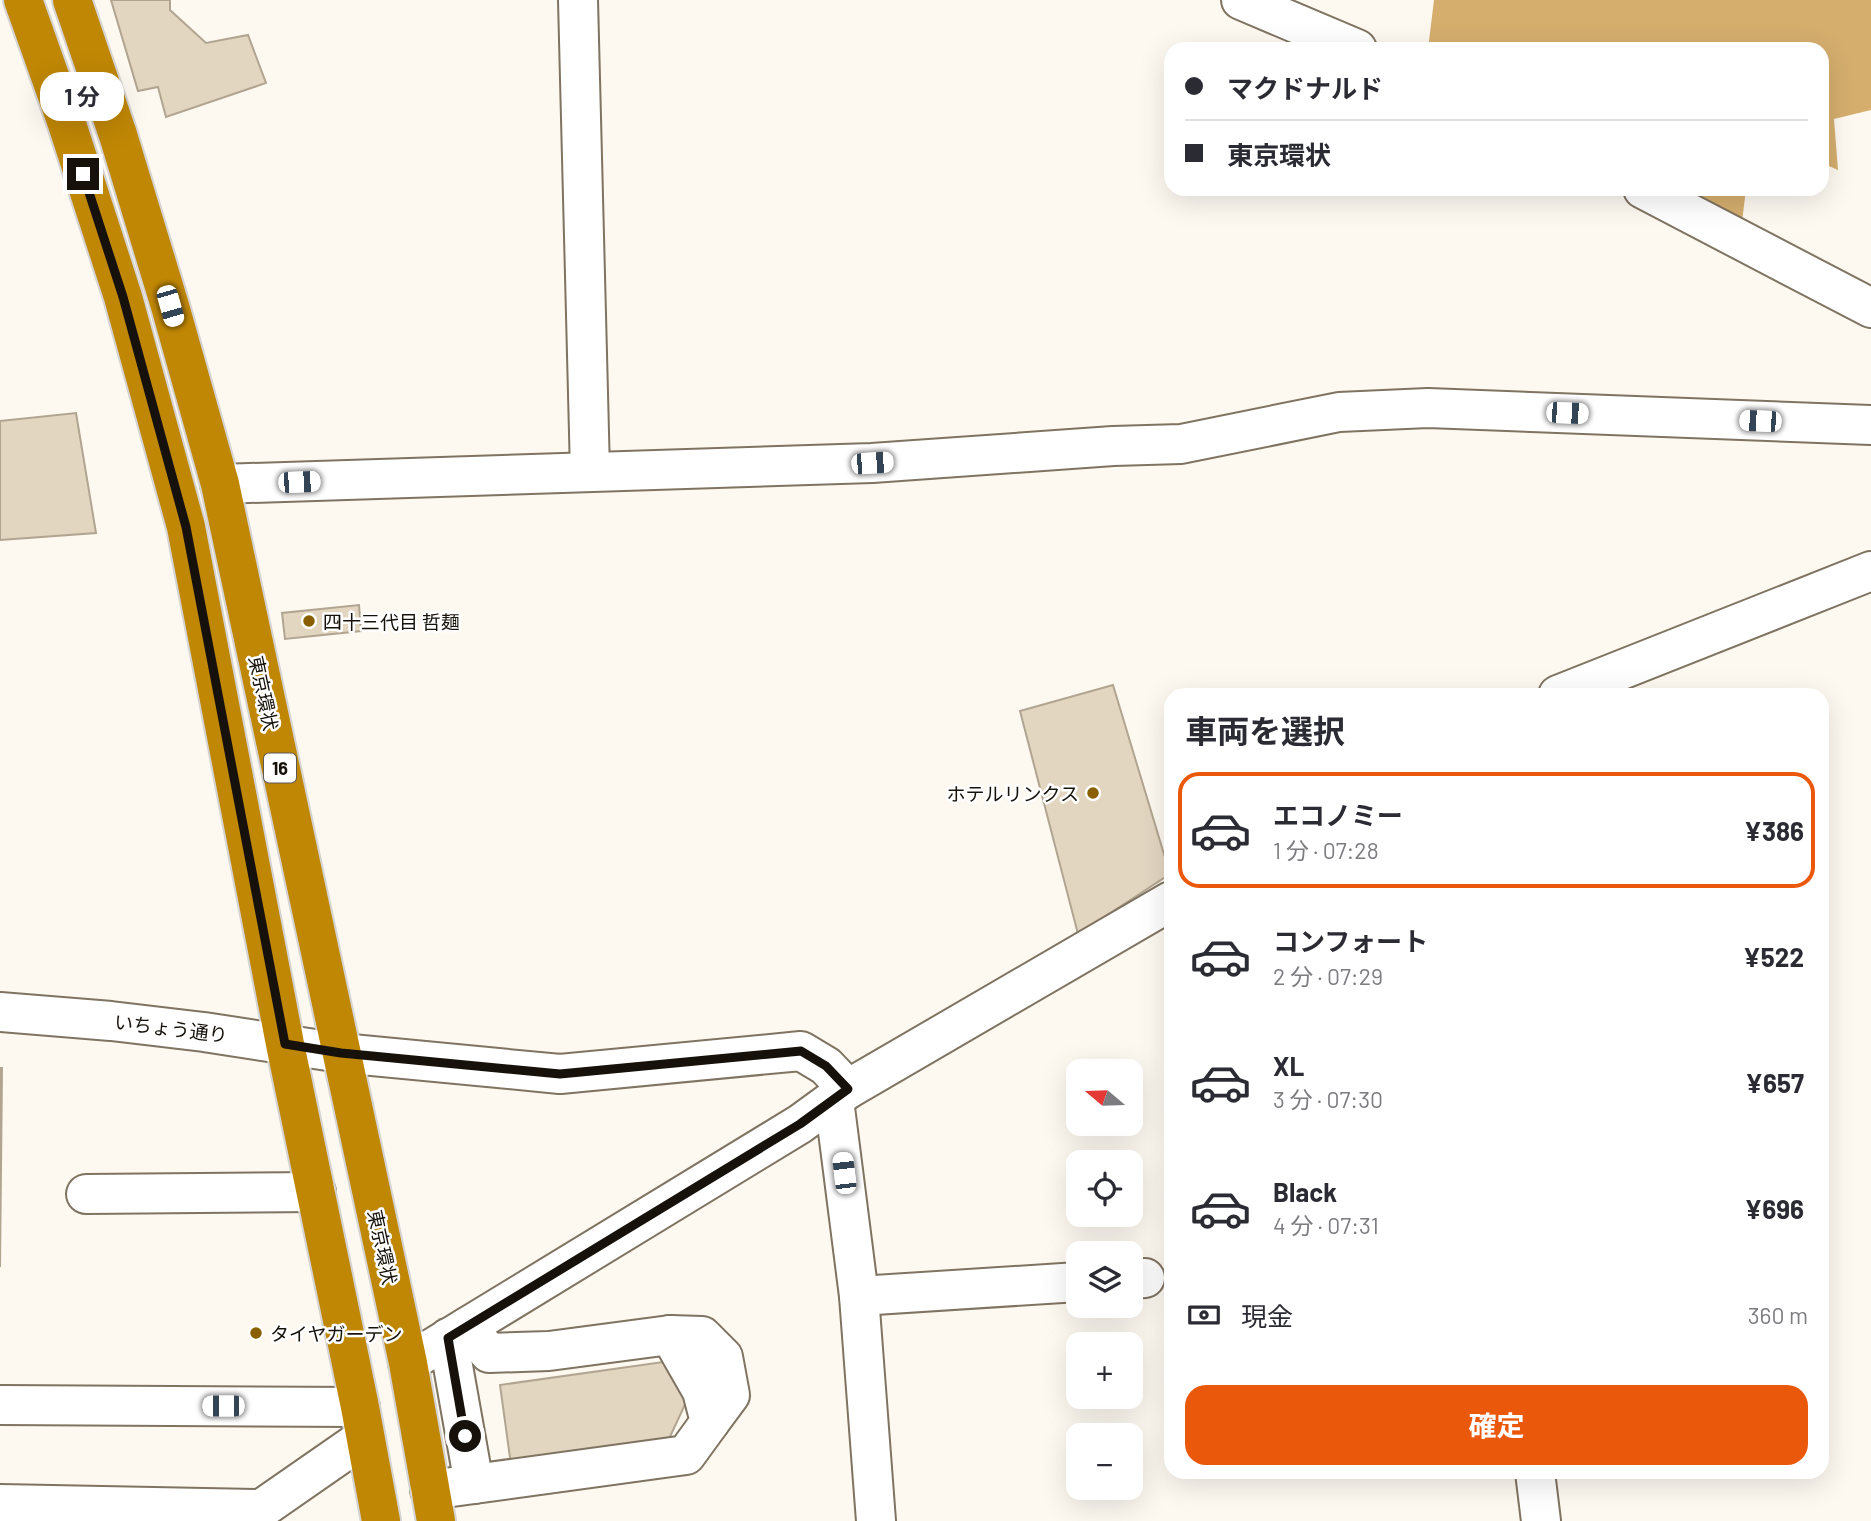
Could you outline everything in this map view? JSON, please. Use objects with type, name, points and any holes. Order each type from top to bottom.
[{"type":"highway","name":"16","points":[[23,0],[67,124],[123,297],[186,527],[285,1044],[381,1521]]},
{"type":"highway","name":"東京環状","points":[[72,0],[126,161],[220,484],[408,1363],[433,1506]]},
{"type":"street","points":[[578,0],[590,472]]},
{"type":"street","points":[[1241,0],[1340,42]]},
{"type":"street","points":[[1656,196],[1871,308]]},
{"type":"street","points":[[220,484],[872,463],[1113,446],[1181,444],[1339,412],[1428,408],[1871,425]]},
{"type":"street","points":[[1576,688],[1871,571]]},
{"type":"street","points":[[408,1363],[800,1124],[841,1094],[1164,905]]},
{"type":"street","name":"いちょう通り","points":[[0,1012],[111,1021],[341,1053],[560,1074],[801,1051],[826,1066],[841,1094]]},
{"type":"street","points":[[841,1094],[876,1521]]},
{"type":"street","points":[[86,1194],[316,1192]]},
{"type":"street","points":[[859,1296],[1066,1283]]},
{"type":"street","points":[[433,1506],[474,1484],[686,1455],[710,1422],[702,1391],[670,1335],[549,1351],[489,1353],[458,1333]]},
{"type":"street","points":[[458,1333],[474,1484]]},
{"type":"street","points":[[0,1405],[362,1422]]},
{"type":"street","points":[[0,1503],[252,1515],[362,1422]]},
{"type":"street","points":[[1536,1479],[1541,1521]]},
{"type":"shaded area","points":[[1434,0],[1871,0],[1871,110],[1834,119],[1838,170],[1829,166],[1829,42],[1429,42]]},
{"type":"shaded area","points":[[1693,196],[1745,196],[1742,222]]},
{"type":"building","points":[[111,0],[170,0],[170,10],[206,43],[248,35],[266,83],[166,117],[158,87],[138,91]]},
{"type":"building","points":[[76,413],[96,533],[0,540],[0,421]]},
{"type":"building","points":[[359,605],[361,631],[285,639],[282,613]]},
{"type":"building","name":"ホテルリンクス","points":[[1113,685],[1164,854],[1164,878],[1078,934],[1020,711]]},
{"type":"building","points":[[0,1068],[2,1068],[0,1267]]},
{"type":"building","points":[[663,1362],[689,1396],[668,1441],[511,1465],[500,1385]]},
{"type":"place","name":"四十三代目 哲麺","points":[[309,621]]},
{"type":"place","name":"ホテルリンクス","points":[[1093,793]]},
{"type":"place","name":"タイヤガーデン","points":[[256,1333]]},
{"type":"route","points":[[83,174],[123,297],[186,527],[285,1044],[341,1053],[560,1074],[801,1051],[826,1066],[848,1089],[800,1124],[448,1338],[465,1436]]}]
